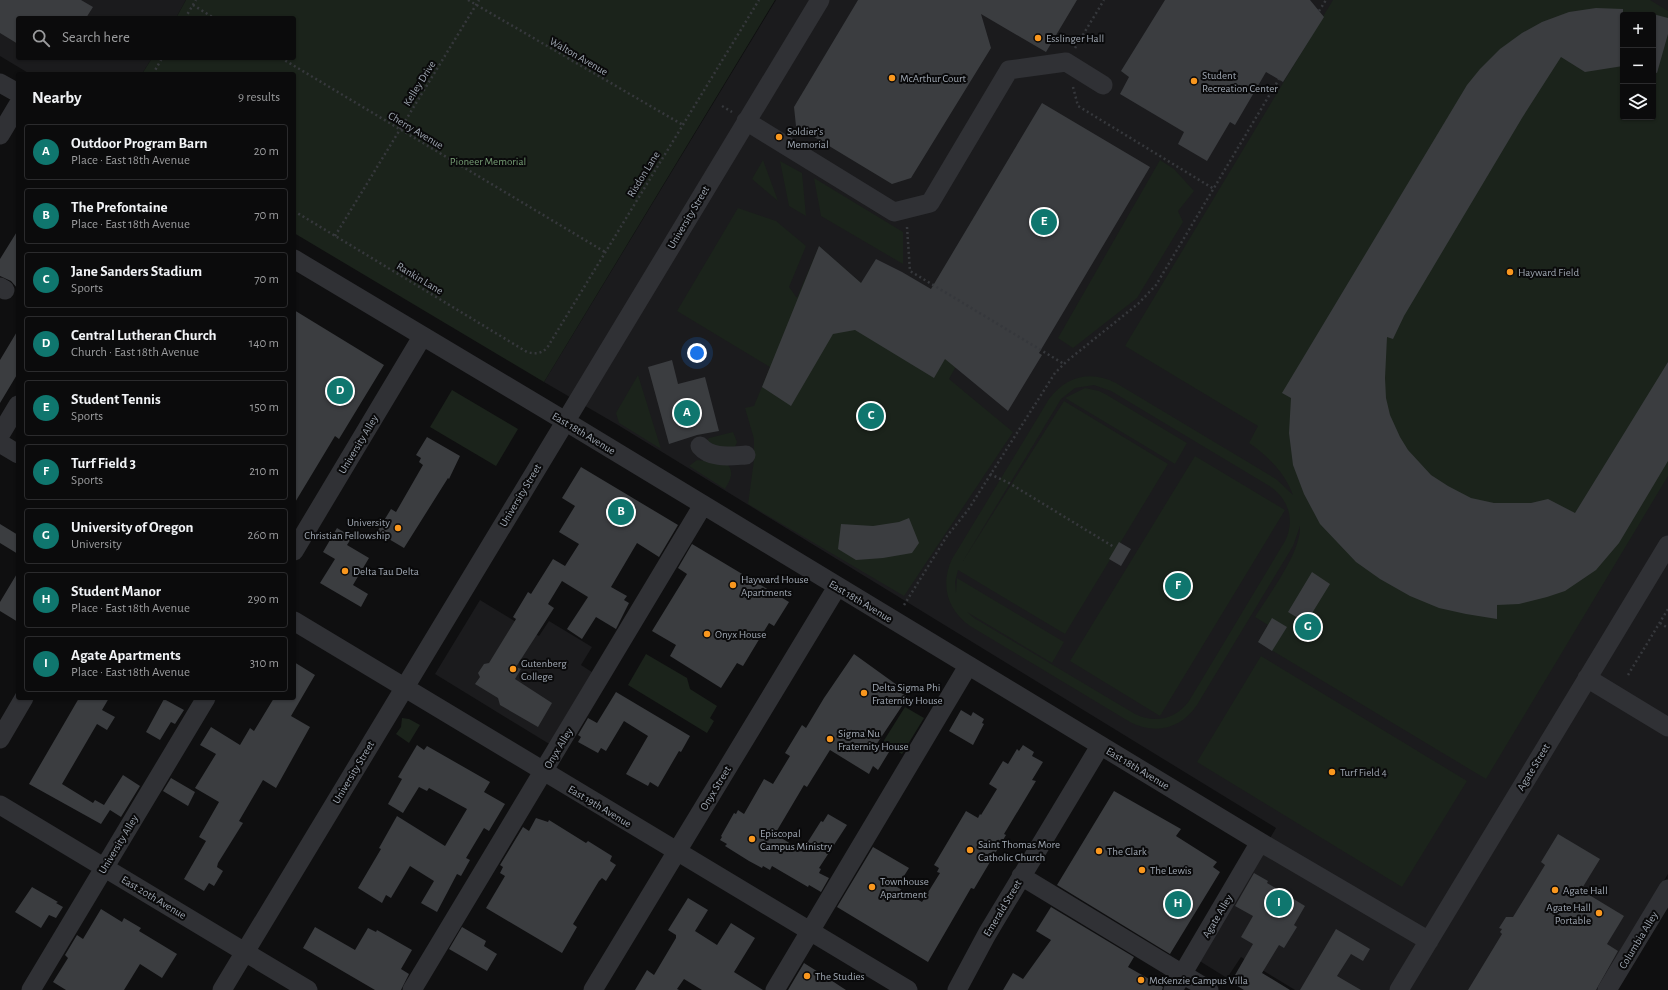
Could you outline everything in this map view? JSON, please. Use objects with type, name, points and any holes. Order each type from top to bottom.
[{"type":"street","name":"University Street","points":[[222,990],[820,0]]},
{"type":"street","points":[[746,121],[894,212],[930,202],[1009,70],[1066,62],[1103,85]]},
{"type":"street","points":[[0,83],[16,93]]},
{"type":"street","points":[[0,135],[16,108]]},
{"type":"street","name":"East 18th Avenue","points":[[296,260],[422,338],[565,421],[1100,746],[1429,941]]},
{"type":"street","name":"University Alley","points":[[296,548],[422,338]]},
{"type":"street","points":[[0,435],[16,408]]},
{"type":"street","points":[[0,443],[16,453]]},
{"type":"street","points":[[700,446],[705,452],[713,455],[746,455]]},
{"type":"street","name":"Onyx Alley","points":[[412,990],[544,772],[702,505]]},
{"type":"street","name":"Agate Street","points":[[1399,990],[1668,545]]},
{"type":"street","name":"Onyx Street","points":[[593,990],[837,587]]},
{"type":"street","name":"East 19th Avenue","points":[[296,622],[676,852],[908,990]]},
{"type":"street","points":[[775,990],[968,666]]},
{"type":"street","points":[[1587,678],[1668,727]]},
{"type":"street","points":[[0,739],[23,700]]},
{"type":"street","name":"University Alley","points":[[30,990],[205,700]]},
{"type":"street","name":"Emerald Street","points":[[956,990],[1021,876],[1100,746]]},
{"type":"street","name":"East 20th Avenue","points":[[0,804],[308,990]]},
{"type":"street","name":"Agate Alley","points":[[1173,990],[1260,842]]},
{"type":"street","points":[[1021,876],[1209,990]]},
{"type":"street","name":"Columbia Alley","points":[[1608,990],[1668,889]]},
{"type":"path","points":[[187,16],[196,0]]},
{"type":"path","name":"Walton Avenue","points":[[468,0],[683,125]]},
{"type":"path","name":"Kelley Drive","points":[[334,236],[479,0]]},
{"type":"path","name":"Risdon Lane","points":[[538,353],[547,348],[604,252],[759,0]]},
{"type":"path","points":[[1104,0],[1066,62],[1078,106],[1214,190]]},
{"type":"path","points":[[1320,11],[1326,0]]},
{"type":"path","points":[[193,5],[211,16]]},
{"type":"path","points":[[154,72],[161,60]]},
{"type":"path","name":"Cherry Avenue","points":[[284,60],[604,252]]},
{"type":"path","points":[[906,602],[947,536],[968,510],[1045,388],[1064,364],[1140,303],[1156,285],[1279,79]]},
{"type":"path","points":[[906,209],[910,271],[1064,364]]},
{"type":"path","name":"Rankin Lane","points":[[296,212],[528,352],[538,353]]},
{"type":"path","points":[[990,474],[1010,483],[1114,547]]},
{"type":"path","points":[[1628,675],[1668,609]]},
{"type":"path","points":[[1660,623],[1668,628]]},
{"type":"shaded area","points":[[0,0],[186,0],[177,16],[16,16],[16,60],[151,60],[143,72],[27,72],[0,56]]},
{"type":"shaded area","points":[[776,0],[1668,0],[1668,874],[1599,990],[1295,990],[1241,957],[1227,978],[1198,960],[1276,828],[618,425],[544,382]]},
{"type":"shaded area","name":"Gutenberg College","points":[[480,600],[539,636],[549,621],[592,647],[581,665],[595,674],[551,745],[435,674]]},
{"type":"green space","name":"Pioneer Memorial","points":[[186,0],[775,0],[544,382],[296,234],[296,72],[143,72],[151,60],[296,60],[296,16],[177,16]]},
{"type":"green space","name":"Hayward Field","points":[[1333,0],[1650,0],[1668,11],[1668,476],[1486,779],[1258,642],[1268,625],[1255,617],[1290,561],[1299,537],[1300,526],[1293,546],[1197,705],[1183,720],[1167,727],[1158,729],[1149,728],[1130,722],[970,626],[962,620],[951,604],[946,587],[948,568],[952,559],[1049,399],[1056,391],[1071,380],[1088,376],[1107,379],[1116,383],[1276,479],[1293,495],[1281,472],[1263,454],[1249,443],[1258,426],[1125,346]],"holes":[[[1094,385],[1111,391],[1271,487],[1282,498],[1286,505],[1290,519],[1290,526],[1285,541],[1189,701],[1178,712],[1165,718],[1150,719],[1135,714],[974,618],[967,612],[1052,663],[1064,642],[957,578],[956,593],[955,582],[958,570],[1065,634],[1168,464],[1064,401],[963,561],[1061,399],[1075,388]]]},
{"type":"green space","points":[[763,160],[778,201],[752,179]]},
{"type":"green space","points":[[1160,160],[1174,169],[1194,191],[1178,211],[1183,222],[1137,298],[1073,348],[1058,338]]},
{"type":"green space","points":[[780,161],[802,173],[806,216],[789,206]]},
{"type":"green space","points":[[814,178],[903,232],[903,264],[821,216]]},
{"type":"green space","points":[[738,208],[776,221],[806,246],[789,287],[797,298],[819,246],[929,343],[959,361],[949,379],[1013,432],[904,596],[748,504],[754,460],[754,439],[745,408],[754,406],[770,367],[677,311]]},
{"type":"green space","points":[[638,375],[661,449],[619,423],[616,413]]},
{"type":"green space","points":[[1085,388],[1099,391],[1107,395],[1187,443],[1175,464],[1065,398]]},
{"type":"green space","points":[[452,390],[518,429],[496,466],[430,427]]},
{"type":"green space","points":[[733,432],[737,442],[735,447],[720,448],[707,441],[709,438]]},
{"type":"green space","points":[[1195,456],[1285,510],[1160,716],[1070,661]]},
{"type":"green space","points":[[697,460],[727,464],[731,470],[731,473],[725,489],[689,466]]},
{"type":"green space","points":[[646,654],[687,678],[690,689],[717,706],[710,718],[714,721],[707,733],[628,685]]},
{"type":"green space","name":"Turf Field 4","points":[[1261,656],[1467,781],[1402,887],[1197,762]]},
{"type":"green space","points":[[905,707],[924,718],[902,754],[883,742]]},
{"type":"green space","points":[[402,718],[409,719],[420,725],[409,743],[396,734],[401,727]]},
{"type":"building","points":[[0,0],[81,0],[93,7],[87,16],[16,16],[16,43],[0,33]]},
{"type":"building","name":"McArthur Court","points":[[858,0],[1077,0],[1046,52],[981,14],[991,48],[911,178],[892,184],[796,126],[794,107]]},
{"type":"building","name":"Student Recreation Center","points":[[1165,0],[1310,0],[1324,17],[1283,82],[1266,72],[1235,125],[1230,122],[1207,161],[1178,144],[1184,132],[1120,94],[1129,77],[1121,71]]},
{"type":"building","points":[[1596,8],[1623,9],[1623,12],[1620,12],[1620,66],[1585,72],[1561,57],[1522,118],[1404,316],[1393,339],[1387,337],[1385,378],[1386,398],[1390,415],[1408,450],[1431,475],[1448,486],[1471,498],[1494,503],[1531,503],[1548,499],[1575,513],[1668,362],[1668,461],[1619,543],[1596,570],[1565,591],[1519,604],[1497,605],[1497,619],[1439,608],[1410,596],[1380,579],[1356,562],[1320,524],[1304,494],[1293,465],[1289,433],[1291,398],[1282,393],[1467,85],[1480,69],[1500,49],[1522,33],[1542,22],[1569,12]]},
{"type":"building","points":[[1656,15],[1668,18],[1668,34],[1657,73]]},
{"type":"building","points":[[1042,103],[1150,167],[1039,353],[1042,355],[1008,411],[945,359],[934,378],[855,330],[833,334],[791,406],[762,387],[819,246],[861,283],[876,259],[931,289]]},
{"type":"building","points":[[16,233],[16,287],[11,281],[0,276],[0,259]]},
{"type":"building","points":[[296,311],[384,365],[339,439],[335,436],[296,501]]},
{"type":"building","points":[[16,333],[16,376],[0,403],[0,360]]},
{"type":"building","points":[[672,360],[678,384],[705,377],[719,431],[697,435],[669,444],[648,367]]},
{"type":"building","points":[[427,437],[460,456],[449,479],[448,478],[404,548],[377,532],[391,509],[396,512],[423,465],[419,462],[421,458],[416,455]]},
{"type":"building","points":[[581,467],[678,525],[659,557],[637,543],[611,587],[627,596],[624,600],[629,603],[616,629],[596,617],[582,639],[567,629],[588,597],[562,581],[548,604],[554,608],[516,667],[521,669],[515,679],[552,703],[538,727],[500,705],[498,698],[475,684],[480,677],[478,673],[484,664],[489,663],[516,619],[513,617],[528,592],[531,594],[553,559],[565,566],[579,544],[559,532],[575,506],[562,498]]},
{"type":"building","points":[[909,518],[919,543],[912,553],[883,558],[856,560],[838,549],[841,524],[873,526],[899,522]]},
{"type":"building","points":[[0,524],[16,534],[16,553],[0,543]]},
{"type":"building","name":"Delta Tau Delta","points":[[337,528],[352,537],[347,545],[369,558],[353,585],[368,594],[361,607],[320,583],[335,559],[323,552]]},
{"type":"building","points":[[1119,542],[1131,549],[1121,566],[1109,559]]},
{"type":"building","name":"Onyx House","points":[[692,544],[789,602],[774,626],[769,623],[743,666],[737,663],[721,688],[670,656],[676,645],[652,631],[687,574],[678,568]]},
{"type":"building","points":[[1312,572],[1330,584],[1306,623],[1288,612]]},
{"type":"building","points":[[16,575],[16,621],[0,611],[0,602]]},
{"type":"building","points":[[1272,618],[1287,627],[1272,651],[1258,642]]},
{"type":"building","points":[[854,654],[897,685],[894,689],[908,697],[876,745],[889,752],[878,770],[873,766],[869,774],[830,750],[807,787],[804,785],[775,834],[802,851],[821,821],[823,822],[828,814],[847,825],[819,868],[821,869],[819,873],[829,878],[821,892],[809,885],[808,887],[772,866],[770,870],[763,866],[762,868],[725,846],[727,844],[720,840],[734,813],[736,814],[738,810],[744,814],[764,779],[773,784],[790,756],[785,753],[802,725],[806,728],[824,698]]},
{"type":"building","points":[[296,663],[315,675],[291,716],[310,727],[276,788],[263,780],[239,821],[243,823],[218,863],[217,867],[223,871],[214,886],[209,883],[204,891],[184,879],[206,841],[199,837],[219,802],[195,788],[216,754],[200,745],[211,727],[240,745],[250,728],[254,731],[273,700],[296,700]]},
{"type":"building","points":[[616,692],[690,736],[681,752],[679,751],[658,787],[650,782],[648,786],[626,774],[648,736],[624,721],[606,751],[601,748],[598,753],[578,742],[581,737],[578,735],[588,718],[597,723]]},
{"type":"building","points":[[78,700],[108,700],[102,710],[115,717],[107,730],[97,724],[62,784],[93,803],[95,800],[104,805],[123,775],[140,786],[121,817],[110,810],[101,824],[29,784]]},
{"type":"building","points":[[163,700],[184,710],[175,724],[171,722],[160,740],[146,732]]},
{"type":"building","points":[[961,710],[971,716],[973,712],[984,719],[982,723],[984,724],[973,745],[949,731]]},
{"type":"building","points":[[417,745],[424,750],[427,746],[490,782],[484,792],[505,804],[489,831],[484,828],[466,858],[470,860],[461,876],[457,874],[437,912],[421,903],[434,881],[410,866],[391,898],[386,895],[382,903],[358,888],[381,849],[379,848],[397,816],[445,846],[467,809],[429,788],[427,791],[419,787],[403,813],[388,804],[402,779],[398,777]]},
{"type":"building","points":[[1023,745],[1034,752],[1032,756],[1043,762],[1032,780],[1036,781],[1004,834],[1006,835],[974,889],[971,888],[928,962],[837,907],[873,847],[909,868],[897,887],[922,902],[940,873],[937,872],[939,868],[934,865],[966,811],[978,818],[980,814],[981,815],[997,789],[989,784],[1003,761],[1008,764],[1017,749],[1019,751]]},
{"type":"building","points":[[171,778],[195,792],[188,806],[163,791]]},
{"type":"building","points":[[1114,791],[1181,829],[1176,836],[1217,862],[1213,867],[1220,872],[1170,954],[1057,885]]},
{"type":"building","points":[[536,818],[548,822],[549,820],[586,843],[588,841],[612,856],[610,861],[616,865],[606,881],[602,878],[599,881],[573,924],[577,927],[562,953],[486,908],[505,876],[500,873],[503,867],[500,865],[523,827],[529,831]]},
{"type":"building","name":"Agate Hall","points":[[1558,834],[1600,859],[1581,890],[1624,916],[1607,944],[1618,951],[1596,990],[1468,990],[1502,934],[1500,932],[1502,929],[1499,928],[1506,917],[1513,917],[1545,865],[1541,862]]},
{"type":"building","points":[[1254,873],[1268,881],[1267,883],[1305,906],[1294,925],[1297,927],[1284,948],[1279,945],[1262,973],[1290,990],[1244,990],[1231,982],[1253,944],[1241,937],[1253,916],[1235,906]]},
{"type":"building","points":[[32,887],[58,902],[56,903],[63,907],[56,918],[49,915],[41,928],[15,912]]},
{"type":"building","points":[[688,898],[708,910],[695,931],[717,945],[731,923],[755,938],[734,972],[763,990],[702,990],[684,979],[677,989],[679,990],[635,990],[647,970],[654,975],[676,938],[676,935],[668,930]]},
{"type":"building","points":[[1051,907],[1134,957],[1128,967],[1163,987],[1162,990],[1003,990],[1013,973],[1023,979],[1051,940],[1036,931]]},
{"type":"building","points":[[101,909],[122,922],[124,918],[141,928],[139,931],[177,954],[162,978],[140,964],[124,990],[66,990],[53,982],[68,958],[65,955],[77,935],[83,939]]},
{"type":"building","points":[[315,927],[355,950],[368,928],[376,932],[377,930],[412,950],[401,969],[409,974],[401,990],[375,990],[303,948]]},
{"type":"building","points":[[462,927],[486,941],[484,946],[497,954],[487,971],[449,949]]},
{"type":"building","points":[[1336,929],[1370,949],[1363,961],[1351,954],[1337,976],[1361,990],[1300,990]]},
{"type":"building","name":"The Studies","points":[[804,963],[823,975],[846,990],[788,990]]},
{"type":"place","name":"Esslinger Hall","points":[[1038,38]]},
{"type":"place","name":"McArthur Court","points":[[892,78]]},
{"type":"place","name":"Student Recreation Center","points":[[1194,81]]},
{"type":"place","name":"Soldier’s Memorial","points":[[779,137]]},
{"type":"place","name":"Student Tennis","points":[[1044,222]]},
{"type":"place","name":"Hayward Field","points":[[1510,272]]},
{"type":"place","name":"Central Lutheran Church","points":[[340,391]]},
{"type":"place","name":"Outdoor Program Barn","points":[[687,413]]},
{"type":"place","name":"Jane Sanders Stadium","points":[[871,416]]},
{"type":"place","name":"The Prefontaine","points":[[621,512]]},
{"type":"place","name":"University Christian Fellowship","points":[[398,528]]},
{"type":"place","name":"Delta Tau Delta","points":[[345,571]]},
{"type":"place","name":"Hayward House Apartments","points":[[733,585]]},
{"type":"place","name":"Turf Field 3","points":[[1178,586]]},
{"type":"place","name":"University of Oregon","points":[[1308,627]]},
{"type":"place","name":"Onyx House","points":[[707,634]]},
{"type":"place","name":"Gutenberg College","points":[[513,669]]},
{"type":"place","name":"Delta Sigma Phi Fraternity House","points":[[864,693]]},
{"type":"place","name":"Sigma Nu Fraternity House","points":[[830,739]]},
{"type":"place","name":"Turf Field 4","points":[[1332,772]]},
{"type":"place","name":"Episcopal Campus Ministry","points":[[752,839]]},
{"type":"place","name":"Saint Thomas More Catholic Church","points":[[970,850]]},
{"type":"place","name":"The Clark","points":[[1099,851]]},
{"type":"place","name":"The Lewis","points":[[1142,870]]},
{"type":"place","name":"Townhouse Apartment","points":[[872,887]]},
{"type":"place","name":"Agate Hall","points":[[1555,890]]},
{"type":"place","name":"Agate Apartments","points":[[1279,903]]},
{"type":"place","name":"Student Manor","points":[[1178,904]]},
{"type":"place","name":"Agate Hall Portable","points":[[1599,913]]},
{"type":"place","name":"The Studies","points":[[807,976]]},
{"type":"place","name":"McKenzie Campus Villa","points":[[1141,980]]}]
